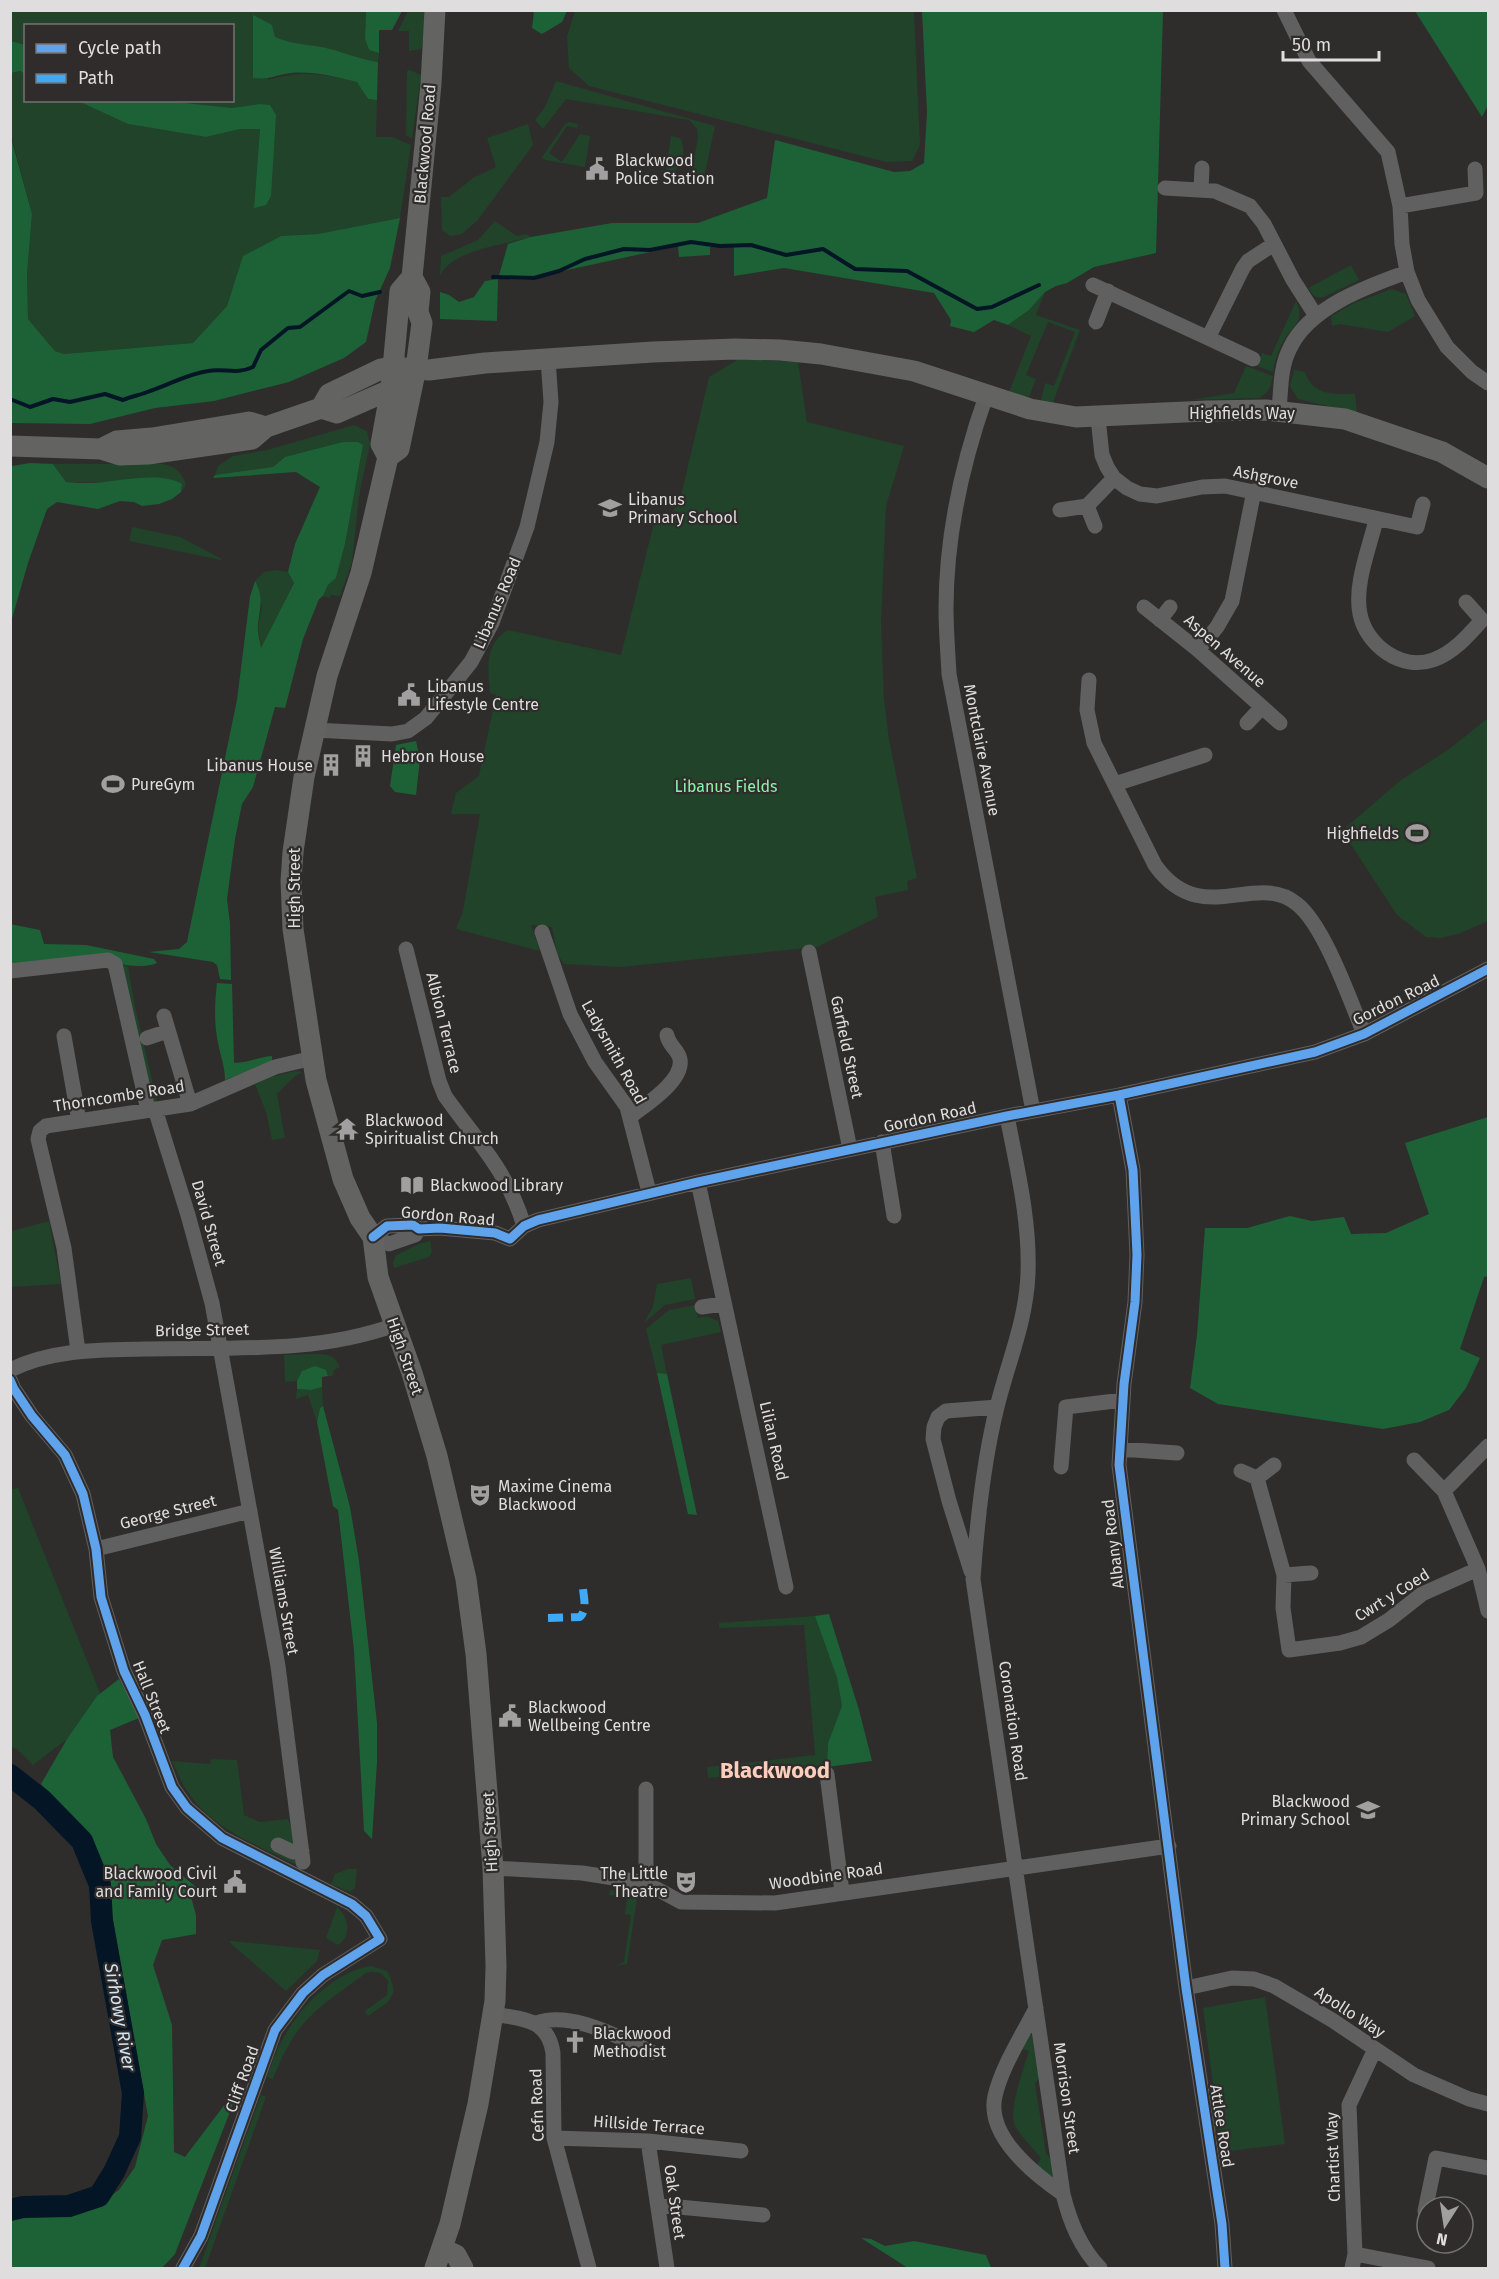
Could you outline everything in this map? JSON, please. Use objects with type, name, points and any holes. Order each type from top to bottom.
[{"type":"main road","name":"Blackwood Road","points":[[405,374],[409,320],[418,312],[420,292],[412,277],[431,84],[435,10]]},
{"type":"main road","name":"Blackwood Road","points":[[405,374],[400,291],[412,277]]},
{"type":"main road","name":"Highfields Way","points":[[548,359],[735,349],[821,354],[914,371],[986,396],[1053,414],[1098,418],[1207,411],[1279,411],[1345,419],[1442,452],[1488,478]]},
{"type":"main road","points":[[331,410],[328,394],[381,369],[405,374],[548,359]]},
{"type":"main road","name":"High Street","points":[[405,374],[399,449],[385,447],[361,573],[330,666],[314,730],[293,852],[291,881],[293,929],[313,1058],[329,1133],[341,1174],[360,1218],[373,1237],[378,1277],[437,1456],[466,1579],[478,1675],[493,1868],[496,1966],[493,2014],[478,2104],[439,2259]]},
{"type":"main road","points":[[21,447],[101,448],[117,441],[152,438],[249,422],[266,427],[331,410],[366,418],[377,427],[385,447]]},
{"type":"main road","points":[[439,2259],[456,2255],[463,2268]]},
{"type":"street","points":[[1284,10],[1309,61],[1388,152],[1400,206],[1402,244],[1407,272],[1418,300],[1447,347],[1472,372],[1488,383]]},
{"type":"street","points":[[1201,189],[1202,168]]},
{"type":"street","points":[[1400,206],[1476,193],[1475,169]]},
{"type":"street","points":[[1165,188],[1215,190],[1250,206],[1264,224],[1293,280],[1316,316]]},
{"type":"street","points":[[1209,338],[1243,268],[1248,261],[1274,244]]},
{"type":"street","points":[[1279,411],[1282,375],[1290,347],[1297,336],[1316,316],[1349,295],[1407,272]]},
{"type":"street","points":[[1093,285],[1253,359]]},
{"type":"street","points":[[1096,322],[1108,291]]},
{"type":"street","name":"Libanus Road","points":[[314,730],[388,734],[408,731],[426,718],[471,662],[492,623],[527,527],[547,442],[552,394],[548,359]]},
{"type":"street","name":"Montclaire Avenue","points":[[986,396],[971,440],[953,522],[946,609],[949,674],[1034,1111]]},
{"type":"street","points":[[1060,510],[1087,506],[1114,478],[1102,455],[1098,418]]},
{"type":"street","name":"Ashgrove","points":[[1114,478],[1127,488],[1149,496],[1202,487],[1225,486],[1417,527],[1423,504]]},
{"type":"street","points":[[1198,650],[1232,601],[1254,491]]},
{"type":"street","points":[[1087,506],[1095,526]]},
{"type":"street","points":[[1376,520],[1358,598],[1364,627],[1373,642],[1399,659],[1415,663],[1431,661],[1448,653],[1485,619],[1466,602]]},
{"type":"street","name":"Aspen Avenue","points":[[1144,607],[1198,650],[1280,723]]},
{"type":"street","points":[[1160,620],[1170,607]]},
{"type":"street","points":[[1089,680],[1087,710],[1094,744],[1155,865],[1165,880],[1179,890],[1210,898],[1258,893],[1278,895],[1296,903],[1318,930],[1364,1034]]},
{"type":"street","points":[[1247,723],[1262,707]]},
{"type":"street","points":[[1115,784],[1205,755]]},
{"type":"street","name":"Ladysmith Road","points":[[542,932],[570,1014],[595,1062],[627,1107],[649,1192]]},
{"type":"street","name":"Albion Terrace","points":[[406,949],[442,1089],[503,1175],[524,1226]]},
{"type":"street","name":"Garfield Street","points":[[809,952],[850,1149]]},
{"type":"street","name":"David Street","points":[[10,971],[108,960],[115,964],[152,1110],[207,1282],[220,1348]]},
{"type":"street","name":"Gordon Road","points":[[373,1237],[389,1244],[415,1235],[419,1229],[440,1228],[495,1233],[510,1239],[524,1226],[538,1220],[649,1192],[1315,1052],[1364,1034],[1488,969]]},
{"type":"street","points":[[164,1016],[190,1104]]},
{"type":"street","points":[[147,1038],[168,1031]]},
{"type":"street","points":[[630,1117],[674,1080],[679,1071],[678,1053],[668,1041],[667,1035]]},
{"type":"street","points":[[64,1036],[79,1121]]},
{"type":"street","name":"Thorncombe Road","points":[[78,1351],[64,1248],[38,1139],[40,1131],[46,1126],[190,1104],[275,1067],[313,1058]]},
{"type":"street","name":"Albany Road","points":[[1119,1095],[1133,1170],[1137,1231],[1135,1302],[1123,1400],[1119,1465],[1132,1581],[1186,1988]]},
{"type":"street","name":"Coronation Road","points":[[973,1579],[981,1497],[997,1407],[1017,1345],[1028,1277],[1027,1221],[1007,1116]]},
{"type":"street","points":[[882,1143],[894,1216]]},
{"type":"street","name":"Lilian Road","points":[[698,1182],[723,1304],[770,1504],[786,1587]]},
{"type":"street","points":[[702,1307],[723,1304]]},
{"type":"street","name":"Bridge Street","points":[[10,1370],[20,1365],[78,1351],[314,1345],[358,1337],[395,1326]]},
{"type":"street","name":"Williams Street","points":[[220,1348],[278,1666],[302,1856],[278,1845]]},
{"type":"street","name":"Hall Street","points":[[10,1380],[32,1416],[65,1455],[83,1494],[96,1549],[101,1597],[124,1671],[145,1715],[172,1787],[187,1808],[222,1838],[352,1904],[366,1916],[380,1939]]},
{"type":"street","points":[[1061,1467],[1066,1407],[1123,1400]]},
{"type":"street","name":"Coronation Road","points":[[997,1407],[945,1411],[938,1417],[933,1439],[973,1579],[1016,1868]]},
{"type":"street","points":[[1444,1491],[1488,1446]]},
{"type":"street","points":[[1120,1449],[1177,1453]]},
{"type":"street","points":[[1414,1460],[1444,1491],[1478,1569],[1488,1609]]},
{"type":"street","points":[[1241,1471],[1257,1479],[1274,1465]]},
{"type":"street","name":"Cwrt y Coed","points":[[1257,1479],[1284,1575],[1281,1651],[1340,1643],[1361,1636],[1389,1620],[1422,1594],[1478,1569]]},
{"type":"street","name":"George Street","points":[[96,1549],[250,1511]]},
{"type":"street","points":[[1284,1575],[1311,1573]]},
{"type":"street","points":[[827,1774],[842,1892]]},
{"type":"street","points":[[646,1789],[646,1883]]},
{"type":"street","name":"Woodbine Road","points":[[493,1868],[582,1873],[646,1883],[681,1902],[775,1904],[842,1892],[1168,1846]]},
{"type":"street","name":"Morrison Street","points":[[1016,1868],[1063,2194],[1076,2234],[1090,2258],[1100,2268]]},
{"type":"street","name":"Cliff Road","points":[[183,2268],[201,2236],[275,2030],[303,1993],[323,1975],[380,1939]]},
{"type":"street","name":"Apollo Way","points":[[1186,1988],[1232,1978],[1254,1979],[1274,1986],[1332,2020],[1414,2075],[1469,2099],[1488,2104]]},
{"type":"street","name":"Attlee Road","points":[[1186,1988],[1222,2224],[1225,2268]]},
{"type":"street","points":[[1036,2008],[1005,2069],[995,2097],[994,2117],[1004,2140],[1046,2182],[1063,2194]]},
{"type":"street","points":[[493,2014],[536,2023],[557,2020],[582,2024],[652,2052]]},
{"type":"street","name":"Cefn Road","points":[[536,2023],[550,2039],[553,2050],[554,2138],[589,2268]]},
{"type":"street","name":"Chartist Way","points":[[1354,2261],[1348,2105],[1375,2049]]},
{"type":"street","name":"Hillside Terrace","points":[[554,2138],[648,2142],[741,2151]]},
{"type":"street","name":"Oak Street","points":[[648,2142],[666,2268]]},
{"type":"street","points":[[1428,2195],[1436,2158],[1488,2168]]},
{"type":"street","points":[[658,2205],[763,2215]]},
{"type":"street","points":[[1354,2261],[1428,2268]]},
{"type":"green space","points":[[534,10],[567,11],[562,22],[542,34],[532,28]]},
{"type":"green space","points":[[10,11],[366,11],[365,39],[369,50],[379,53],[378,62],[274,37],[268,80],[302,74],[334,77],[358,82],[368,99],[377,100],[376,137],[392,137],[411,145],[400,218],[318,234],[281,236],[244,256],[227,306],[193,343],[64,354],[55,351],[28,319],[27,274],[32,214],[11,134],[11,73],[20,71],[24,73],[24,102],[80,102],[128,124],[206,137],[240,129],[260,129],[254,207],[270,106],[259,104],[232,108],[176,102],[234,102],[234,24],[24,24],[24,45],[11,41]]},
{"type":"green space","points":[[366,11],[402,11],[392,30],[379,30],[379,53],[369,50],[365,39]]},
{"type":"green space","points":[[408,11],[429,11],[421,49],[409,51],[409,31],[398,31]]},
{"type":"green space","points":[[575,11],[914,11],[920,145],[912,161],[886,162],[589,86],[569,68],[567,36]]},
{"type":"green space","points":[[922,11],[1163,11],[1156,253],[1094,267],[1067,283],[1045,292],[1029,310],[1008,325],[994,320],[974,332],[950,326],[951,320],[934,293],[784,268],[734,276],[734,246],[710,247],[710,255],[679,257],[678,246],[544,275],[535,280],[498,279],[508,244],[531,237],[612,223],[698,223],[767,198],[775,140],[894,172],[910,171],[924,163],[927,112]]},
{"type":"green space","points":[[1415,11],[1488,11],[1488,105],[1482,117]]},
{"type":"green space","points":[[253,15],[272,25],[275,37],[378,62],[377,100],[368,99],[357,82],[324,75],[300,73],[253,78]]},
{"type":"green space","points":[[11,41],[24,45],[24,73],[20,71],[11,73]]},
{"type":"green space","points":[[407,71],[421,75],[412,139],[406,135]]},
{"type":"green space","points":[[556,81],[715,126],[703,182],[690,179],[698,138],[697,129],[689,120],[566,99],[543,129],[535,120],[545,107]]},
{"type":"green space","points":[[80,102],[176,102],[232,108],[259,104],[270,105],[276,115],[271,196],[266,205],[254,208],[260,129],[240,129],[206,137],[128,124]]},
{"type":"green space","points":[[569,122],[578,124],[577,128],[567,126],[549,153],[562,162],[580,134],[590,136],[585,167],[545,160],[542,157],[565,124]]},
{"type":"green space","points":[[528,124],[533,145],[478,220],[462,234],[450,236],[442,230],[441,197],[449,197],[473,178],[496,167],[487,138]]},
{"type":"green space","points":[[10,134],[32,214],[27,274],[28,319],[55,351],[64,354],[193,343],[227,306],[243,256],[281,236],[318,234],[400,218],[390,268],[375,301],[366,342],[344,358],[289,382],[214,401],[155,408],[90,424],[11,423]]},
{"type":"green space","points":[[671,136],[680,138],[683,155],[681,166],[678,165],[673,178],[667,181],[661,170],[666,171]]},
{"type":"green space","points":[[495,221],[517,236],[526,234],[531,237],[467,254],[446,267],[440,276],[441,256],[478,240]]},
{"type":"green space","points":[[1351,265],[1359,280],[1324,297],[1314,296],[1308,288]]},
{"type":"green space","points":[[498,279],[497,321],[440,319],[440,292],[459,302],[474,297],[485,281]]},
{"type":"green space","points":[[1392,289],[1406,294],[1415,316],[1388,332],[1339,324],[1332,326],[1331,316],[1354,303]]},
{"type":"green space","points":[[1045,292],[1036,315],[1080,330],[1052,405],[1041,401],[1045,383],[1054,386],[1075,332],[1048,322],[1026,375],[1036,379],[1029,397],[1009,392],[1031,336],[1008,325],[1029,310]]},
{"type":"green space","points":[[1296,301],[1300,314],[1299,320],[1280,347],[1273,372],[1257,366],[1262,353],[1271,356]]},
{"type":"green space","name":"Libanus Fields","points":[[739,359],[798,362],[807,422],[904,446],[886,506],[881,623],[884,699],[889,740],[917,878],[907,881],[908,890],[875,897],[878,917],[817,947],[620,967],[564,964],[557,954],[552,927],[531,925],[540,951],[456,929],[463,911],[480,814],[451,814],[456,793],[479,776],[496,695],[490,693],[489,658],[491,650],[500,636],[508,630],[621,655],[654,523],[671,513],[679,504],[709,377]]},
{"type":"green space","points":[[1246,366],[1273,376],[1269,389],[1259,398],[1191,400],[1234,393]]},
{"type":"green space","points":[[1294,370],[1305,372],[1313,386],[1319,390],[1355,394],[1357,413],[1298,399],[1290,386]]},
{"type":"green space","points":[[354,425],[367,431],[370,444],[359,496],[352,562],[340,596],[331,595],[330,598],[323,596],[328,585],[336,578],[345,544],[363,445],[285,457],[273,467],[215,475],[218,466],[233,456],[267,450]]},
{"type":"green space","points":[[343,442],[358,442],[363,445],[345,544],[336,578],[328,585],[319,599],[303,639],[285,708],[275,707],[253,787],[242,804],[227,899],[230,923],[231,980],[220,979],[217,965],[213,962],[149,952],[179,949],[187,942],[237,700],[250,597],[255,581],[260,597],[258,633],[261,648],[294,583],[288,572],[295,544],[320,487],[296,472],[213,478],[215,475],[273,467],[285,457]]},
{"type":"green space","points":[[30,463],[53,464],[66,482],[94,483],[152,477],[173,480],[182,484],[181,492],[172,499],[159,504],[142,506],[134,502],[120,501],[98,509],[57,502],[47,509],[11,622],[12,466]]},
{"type":"green space","points":[[53,464],[163,464],[178,470],[186,485],[181,492],[182,484],[66,482]]},
{"type":"green space","points":[[132,527],[180,537],[222,559],[129,541]]},
{"type":"green space","points":[[276,570],[288,572],[294,582],[261,649],[258,626],[262,607],[255,581],[264,572]]},
{"type":"green space","name":"Highfields","points":[[1488,718],[1488,921],[1458,934],[1440,938],[1426,937],[1397,915],[1346,837],[1345,828],[1401,780],[1448,750]]},
{"type":"green space","points":[[416,741],[420,759],[416,795],[395,792],[390,786],[396,745]]},
{"type":"green space","points":[[10,924],[40,930],[44,944],[86,945],[154,959],[157,963],[142,966],[117,963],[11,968]]},
{"type":"green space","points":[[117,963],[128,966],[157,1101],[153,1102]]},
{"type":"green space","points":[[217,983],[232,984],[234,1063],[272,1056],[272,1061],[225,1080],[215,1024]]},
{"type":"green space","points":[[295,1071],[302,1072],[277,1094],[285,1138],[272,1140],[266,1112],[255,1084]]},
{"type":"green space","points":[[1488,1117],[1488,1276],[1484,1277],[1460,1349],[1480,1358],[1466,1388],[1449,1410],[1420,1422],[1383,1429],[1218,1404],[1190,1388],[1197,1335],[1205,1228],[1247,1228],[1290,1216],[1312,1221],[1344,1217],[1351,1234],[1386,1233],[1429,1214],[1405,1143]]},
{"type":"green space","points":[[49,1221],[61,1284],[11,1287],[11,1231]]},
{"type":"green space","points":[[430,1241],[432,1252],[429,1257],[394,1268],[393,1262],[396,1255]]},
{"type":"green space","points":[[691,1278],[695,1299],[665,1305],[644,1323],[653,1307],[657,1284]]},
{"type":"green space","points":[[695,1305],[698,1318],[707,1316],[718,1321],[721,1332],[661,1345],[667,1374],[657,1373],[646,1329],[669,1310]]},
{"type":"green space","points":[[323,1354],[335,1359],[340,1367],[334,1370],[332,1376],[328,1376],[326,1370],[302,1371],[297,1381],[285,1382],[284,1355]]},
{"type":"green space","points":[[315,1366],[326,1370],[328,1376],[322,1377],[322,1387],[311,1390],[297,1389],[297,1381],[302,1371]]},
{"type":"green space","points":[[657,1373],[667,1374],[697,1515],[688,1514]]},
{"type":"green space","points":[[322,1387],[323,1406],[320,1408],[317,1422],[308,1395],[296,1399],[297,1389],[311,1390]]},
{"type":"green space","points":[[323,1406],[350,1507],[359,1561],[377,1723],[372,1839],[364,1831],[354,1650],[338,1510],[333,1506],[317,1422],[320,1408]]},
{"type":"green space","points":[[18,1488],[100,1693],[67,1739],[33,1765],[17,1749],[11,1747],[10,1490]]},
{"type":"green space","points":[[829,1614],[859,1710],[872,1761],[827,1767],[828,1743],[842,1706],[837,1678],[815,1616]]},
{"type":"green space","points":[[815,1616],[837,1678],[842,1706],[828,1743],[827,1767],[708,1778],[707,1767],[815,1755],[804,1625],[719,1628],[719,1623]]},
{"type":"green space","points":[[119,1679],[139,1718],[110,1730],[113,1757],[146,1819],[156,1844],[170,1865],[196,1887],[191,1897],[196,1915],[196,1934],[162,1940],[153,1965],[172,2025],[174,2152],[185,2157],[241,2083],[175,2254],[162,2268],[11,2268],[10,2219],[20,2215],[64,2215],[93,2208],[119,2190],[135,2167],[148,2116],[108,1892],[91,1842],[41,1784],[67,1739],[97,1696]]},
{"type":"green space","points":[[211,1759],[237,1760],[244,1815],[260,1822],[288,1819],[292,1830],[297,1865],[236,1835],[209,1816],[197,1804],[185,1788],[172,1761],[210,1764]]},
{"type":"green space","points":[[347,1869],[357,1869],[355,1888],[350,1892],[331,1884],[335,1874]]},
{"type":"green space","points":[[610,1890],[638,1893],[627,1964],[615,1966],[624,1962],[631,1915],[625,1914],[627,1897],[609,1895]]},
{"type":"green space","points":[[337,1907],[344,1916],[347,1926],[345,1937],[338,1945],[326,1938]]},
{"type":"green space","points":[[229,1942],[320,1950],[317,1961],[286,1991]]},
{"type":"green space","points":[[371,1966],[387,1971],[390,1976],[394,1991],[388,2002],[368,2016],[365,2011],[387,1995],[388,1981],[378,1973],[366,1973],[310,2017],[290,2042],[273,2079],[267,2077],[284,2036],[303,2009],[334,1981],[358,1969]]},
{"type":"green space","points":[[1265,1997],[1285,2144],[1222,2152],[1203,2008]]},
{"type":"green space","points":[[1031,2032],[1039,2078],[1035,2084],[1046,2153],[1052,2161],[1053,2180],[1036,2166],[1041,2158],[1020,2133],[1013,2118],[1017,2088],[1029,2051],[1022,2049]]},
{"type":"green space","points":[[261,2095],[266,2097],[205,2268],[199,2268]]},
{"type":"green space","points":[[861,2238],[871,2239],[885,2246],[914,2241],[986,2255],[991,2268],[908,2268]]},
{"type":"waterway","points":[[493,277],[534,278],[559,271],[585,259],[624,249],[650,250],[691,242],[720,246],[751,245],[786,255],[823,249],[855,269],[907,271],[977,309],[992,307],[1039,285]]},
{"type":"waterway","points":[[10,399],[30,407],[53,399],[70,402],[105,394],[123,400],[200,372],[247,369],[253,367],[261,350],[288,328],[300,327],[349,291],[362,296],[380,292]]},
{"type":"waterway","name":"Sirhowy River","points":[[10,1775],[42,1800],[82,1841],[100,1885],[102,1921],[133,2093],[130,2137],[114,2172],[99,2196],[69,2206],[23,2207],[10,2210]]},
{"type":"marked path","points":[[548,1618],[580,1617],[584,1607],[583,1589]]},
{"type":"cycle path","points":[[373,1237],[387,1226],[413,1225],[419,1229],[440,1228],[495,1233],[510,1239],[524,1226],[538,1220],[698,1182],[1315,1052],[1364,1034],[1488,969]]},
{"type":"cycle path","points":[[1119,1095],[1133,1170],[1137,1255],[1135,1302],[1124,1384],[1119,1465],[1186,1988],[1222,2224],[1225,2268]]},
{"type":"cycle path","points":[[10,1380],[32,1416],[65,1455],[83,1494],[96,1549],[101,1597],[124,1671],[145,1715],[172,1787],[187,1808],[222,1838],[352,1904],[366,1916],[380,1939],[323,1975],[303,1993],[275,2030],[201,2236],[183,2268]]},
{"type":"place","name":"Blackwood Police Station","points":[[597,169]]},
{"type":"place","name":"Libanus Primary School","points":[[610,508]]},
{"type":"place","name":"Libanus Lifestyle Centre","points":[[409,695]]},
{"type":"place","name":"Hebron House","points":[[363,756]]},
{"type":"place","name":"Libanus House","points":[[331,765]]},
{"type":"place","name":"PureGym","points":[[113,784]]},
{"type":"place","name":"Highfields","points":[[1417,833]]},
{"type":"place","name":"Blackwood Spiritualist Church","points":[[347,1129]]},
{"type":"place","name":"Blackwood Library","points":[[412,1185]]},
{"type":"place","name":"Maxime Cinema Blackwood","points":[[480,1495]]},
{"type":"place","name":"Blackwood Wellbeing Centre","points":[[510,1716]]},
{"type":"place","name":"Blackwood Primary School","points":[[1368,1810]]},
{"type":"place","name":"Blackwood Civil and Family Court","points":[[235,1882]]},
{"type":"place","name":"The Little Theatre","points":[[686,1882]]},
{"type":"place","name":"Blackwood Methodist","points":[[575,2042]]},
{"type":"district","name":"Blackwood","points":[[775,1770]]}]
